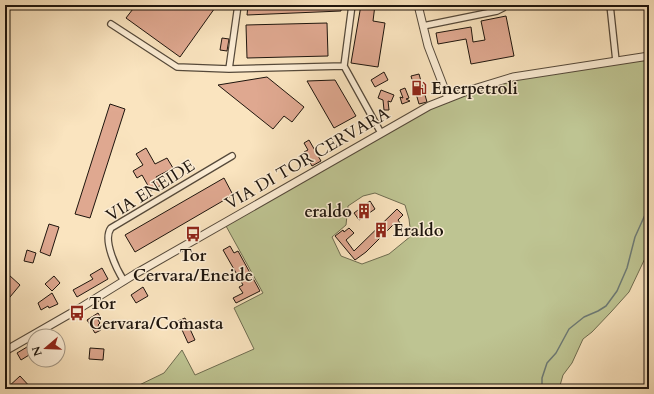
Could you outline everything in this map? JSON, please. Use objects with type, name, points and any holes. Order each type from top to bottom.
[{"type":"street","points":[[229,69],[238,5]]},
{"type":"street","points":[[352,5],[344,66],[381,133]]},
{"type":"street","points":[[418,5],[428,46],[448,98]]},
{"type":"street","points":[[422,26],[497,11],[506,5]]},
{"type":"street","points":[[610,5],[616,61]]},
{"type":"street","points":[[111,24],[177,67],[229,69],[344,66]]},
{"type":"street","name":"VIA DI TOR CERVARA","points":[[5,351],[429,106],[488,84],[513,77],[649,56]]},
{"type":"street","name":"VIA ENEIDE","points":[[124,281],[117,268],[108,242],[108,233],[111,228],[232,156]]},
{"type":"green space","points":[[649,58],[649,250],[629,292],[592,332],[583,339],[572,363],[563,375],[559,389],[131,389],[164,373],[182,350],[195,375],[254,349],[234,308],[263,293],[226,226],[431,109],[487,87],[520,79]],"holes":[[[375,193],[405,205],[409,219],[411,236],[389,254],[362,264],[341,256],[332,237],[346,225],[348,206],[363,196]]]},
{"type":"building","points":[[136,5],[217,5],[180,57],[126,18]]},
{"type":"building","points":[[248,5],[341,5],[341,11],[247,15]]},
{"type":"building","points":[[361,5],[375,5],[373,21],[385,23],[378,67],[351,63]]},
{"type":"building","points":[[506,16],[514,56],[471,64],[466,39],[438,44],[436,33],[471,27],[473,42],[485,40],[481,21]]},
{"type":"building","points":[[327,23],[328,56],[247,58],[246,25]]},
{"type":"building","points":[[222,38],[229,39],[227,51],[220,50]]},
{"type":"building","points":[[384,72],[388,80],[375,87],[371,80]]},
{"type":"building","points":[[419,74],[427,102],[419,104],[411,76]]},
{"type":"building","points":[[267,77],[304,107],[292,122],[284,116],[273,129],[218,85]]},
{"type":"building","points":[[335,80],[356,116],[334,128],[307,81]]},
{"type":"building","points":[[405,88],[409,98],[406,99],[410,101],[402,104],[400,97],[403,98],[400,90]]},
{"type":"building","points":[[381,90],[394,95],[391,102],[388,101],[389,110],[384,110],[383,100],[378,98]]},
{"type":"building","points":[[110,104],[125,109],[90,218],[75,214]]},
{"type":"building","points":[[309,140],[321,161],[312,166],[304,152],[308,150],[304,143]]},
{"type":"building","points":[[146,148],[155,164],[167,158],[173,168],[156,177],[161,185],[151,191],[142,175],[137,178],[133,171],[143,165],[136,154]]},
{"type":"building","points":[[224,178],[233,195],[135,252],[125,235]]},
{"type":"building","name":"eraldo","points":[[370,201],[375,209],[359,220],[354,213]]},
{"type":"building","points":[[397,209],[403,215],[398,220],[400,226],[398,227],[393,225],[366,252],[355,260],[335,236],[343,230],[344,232],[349,228],[354,233],[346,240],[354,251]]},
{"type":"building","points":[[49,224],[59,227],[50,256],[40,252]]},
{"type":"building","points":[[230,246],[234,253],[238,251],[260,291],[236,303],[233,298],[243,293],[239,287],[243,285],[223,250]]},
{"type":"building","points":[[27,250],[36,253],[33,263],[24,261]]},
{"type":"building","points":[[102,268],[108,279],[77,297],[73,290],[93,279],[90,275]]},
{"type":"building","points":[[9,275],[20,285],[5,303],[5,279]]},
{"type":"building","points":[[54,276],[60,283],[52,291],[45,284]]},
{"type":"building","points":[[143,287],[148,296],[136,303],[131,295]]},
{"type":"building","points":[[52,293],[58,304],[49,308],[48,306],[41,310],[38,303]]},
{"type":"building","points":[[98,313],[101,318],[98,320],[100,323],[98,325],[101,330],[95,333],[87,320]]},
{"type":"building","points":[[185,318],[195,340],[188,343],[178,321]]},
{"type":"building","points":[[26,348],[26,357],[21,360],[17,353]]},
{"type":"building","points":[[90,348],[104,349],[103,360],[89,359]]},
{"type":"building","points":[[20,376],[32,389],[6,389]]},
{"type":"waterway","points":[[542,389],[542,378],[547,363],[556,353],[569,329],[584,317],[606,306],[617,291],[627,268],[635,237],[649,206]]},
{"type":"place","name":"Enerpetroli","points":[[419,88]]},
{"type":"place","name":"eraldo","points":[[364,211]]},
{"type":"place","name":"Eraldo","points":[[381,230]]},
{"type":"place","name":"Tor Cervara/Eneide","points":[[193,234]]},
{"type":"place","name":"Tor Cervara/Comasta","points":[[77,313]]}]
